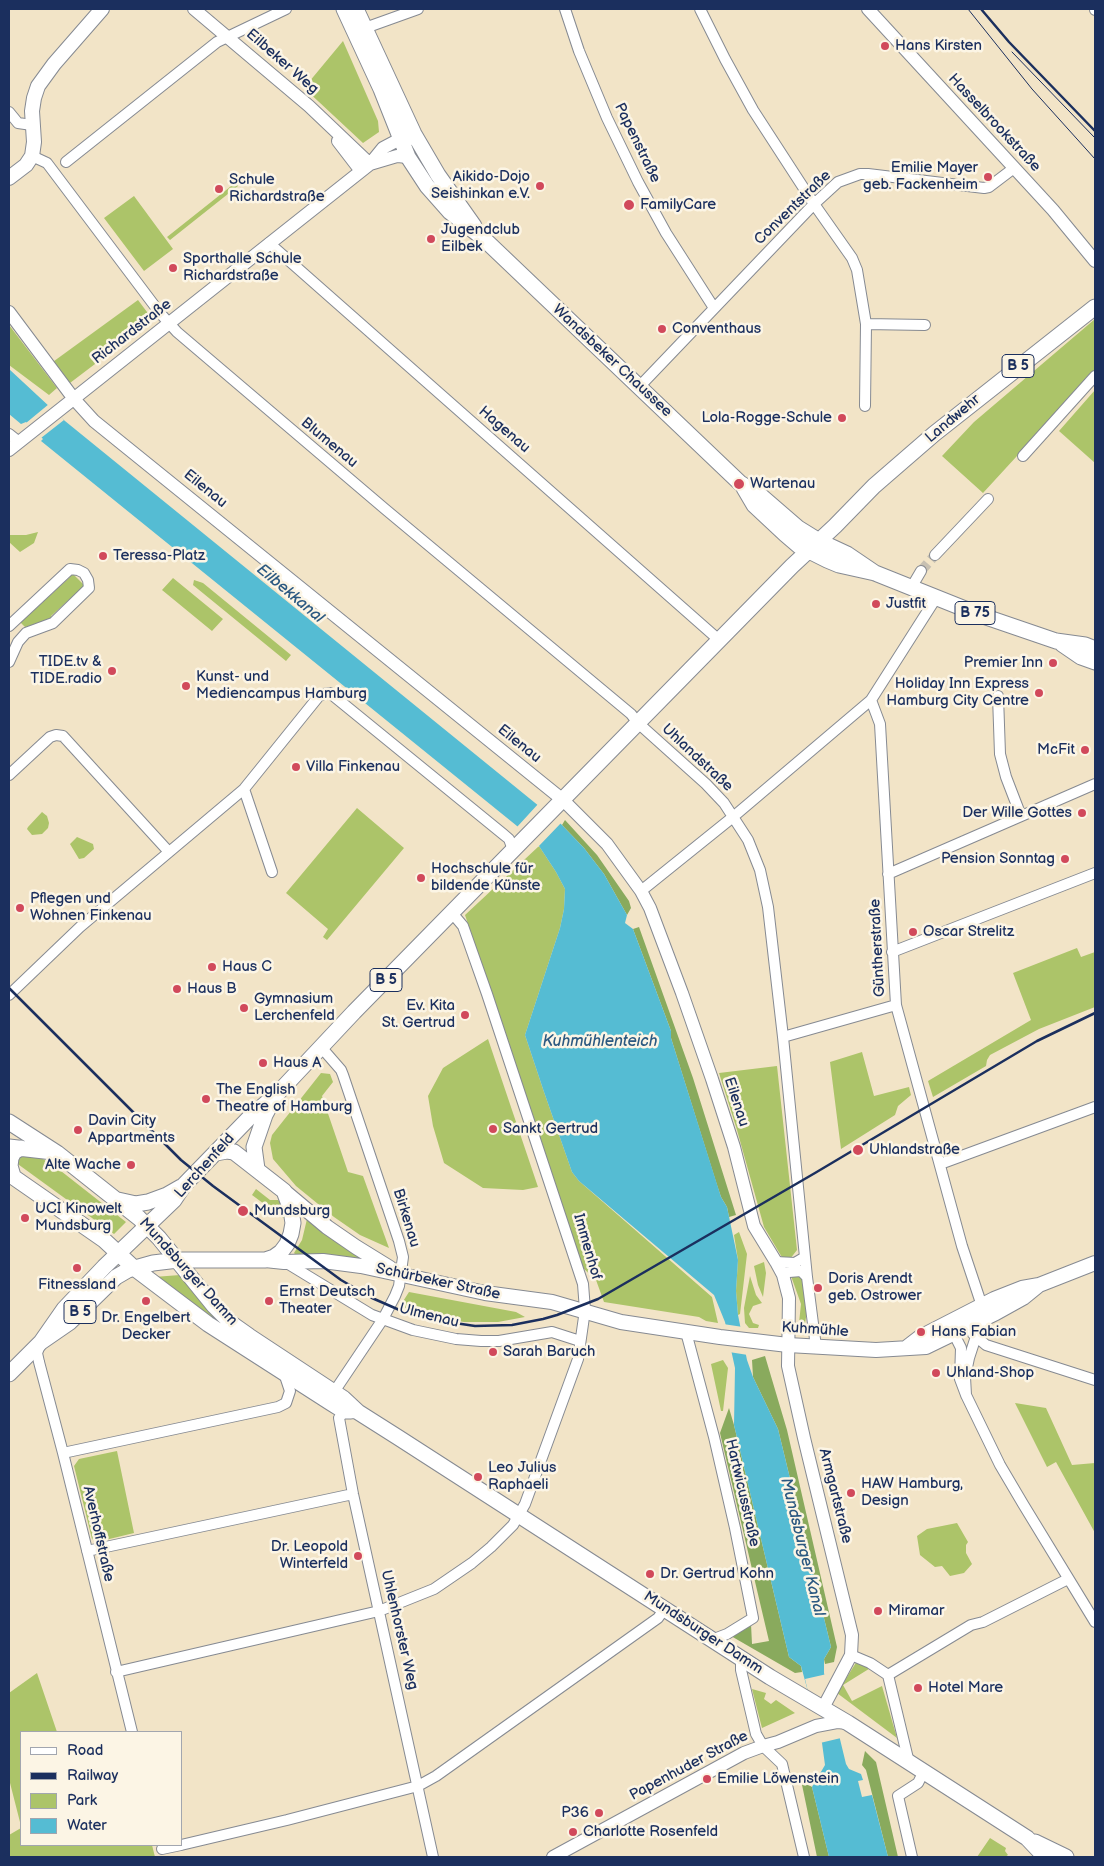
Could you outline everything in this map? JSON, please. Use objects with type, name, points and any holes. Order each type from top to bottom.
[{"type":"main road","points":[[9,178],[26,165],[32,156],[33,104],[38,86],[50,69],[102,9]]},
{"type":"main road","name":"Wandsbeker Chaussee","points":[[344,9],[381,89],[408,157],[427,186],[450,212],[484,239],[740,483],[754,505],[784,534],[814,546]]},
{"type":"main road","name":"Wandsbeker Chaussee","points":[[356,9],[410,126],[425,153],[484,239]]},
{"type":"main road","name":"Landwehr","points":[[814,546],[874,486],[934,434],[1095,307]]},
{"type":"main road","name":"B 5","points":[[563,800],[719,640],[814,546]]},
{"type":"main road","name":"B 75","points":[[814,546],[839,565],[874,573],[936,598],[1056,641],[1095,648]]},
{"type":"main road","name":"B 75","points":[[1056,641],[1082,657],[1095,662]]},
{"type":"main road","name":"Lerchenfeld","points":[[118,1253],[174,1200],[184,1185],[250,1116],[276,1094],[563,800]]},
{"type":"main road","name":"B 5","points":[[257,1168],[254,1147],[265,1115],[276,1094]]},
{"type":"main road","name":"Mundsburger Damm","points":[[9,1122],[57,1153],[117,1200],[147,1227],[178,1260],[214,1306],[232,1324],[334,1392],[351,1411]]},
{"type":"main road","points":[[11,1175],[11,1158],[15,1147],[57,1153]]},
{"type":"main road","points":[[216,1153],[234,1152],[257,1168],[310,1214],[356,1248],[401,1274]]},
{"type":"main road","name":"Mundsburger Damm","points":[[11,1175],[104,1240],[134,1268],[208,1324],[284,1373],[351,1411],[520,1515],[741,1656],[770,1677],[1027,1838],[1045,1857]]},
{"type":"main road","points":[[117,1200],[136,1204],[148,1202],[167,1195],[184,1185]]},
{"type":"main road","points":[[265,1260],[278,1255],[287,1244],[291,1234],[293,1224],[291,1210],[284,1191]]},
{"type":"main road","name":"B 5","points":[[9,1374],[41,1342],[64,1310],[118,1253],[153,1262]]},
{"type":"main road","name":"Schürbeker Straße","points":[[153,1262],[178,1260],[265,1260],[284,1262],[323,1260],[401,1274],[485,1293],[552,1302],[585,1310],[621,1322],[720,1337]]},
{"type":"main road","name":"B 5","points":[[41,1342],[70,1322],[116,1277],[134,1268],[153,1262]]},
{"type":"main road","points":[[1038,1285],[1095,1263]]},
{"type":"main road","name":"Kuhmühle","points":[[720,1337],[788,1345],[876,1350],[926,1347],[982,1306],[1022,1288],[1038,1285]]},
{"type":"main road","name":"Kuhmühle","points":[[952,1328],[975,1329],[1023,1298],[1038,1285]]},
{"type":"main road","points":[[1027,1838],[1066,1857]]},
{"type":"street","name":"Eilbeker Weg","points":[[194,9],[325,121],[365,168]]},
{"type":"street","points":[[66,162],[227,36],[286,9]]},
{"type":"street","points":[[365,28],[418,9]]},
{"type":"street","name":"Papenstraße","points":[[564,9],[604,111],[638,182],[666,233],[714,308]]},
{"type":"street","points":[[700,9],[753,110],[814,204],[852,258],[857,270],[866,324],[865,406]]},
{"type":"street","name":"Hasselbrookstraße","points":[[868,9],[1053,210],[1095,261]]},
{"type":"street","points":[[9,112],[18,123],[32,125]]},
{"type":"street","points":[[400,138],[408,140],[425,153]]},
{"type":"street","name":"Richardstraße","points":[[12,442],[34,431],[365,168],[383,148],[400,138]]},
{"type":"street","name":"Blumenau","points":[[32,156],[47,164],[170,324],[187,341],[384,509],[631,714],[638,723]]},
{"type":"street","name":"Richardstraße","points":[[365,168],[397,156],[408,157]]},
{"type":"street","name":"Conventstraße","points":[[639,387],[814,204],[838,182],[860,174],[984,188],[989,187],[1014,168]]},
{"type":"street","name":"Hagenau","points":[[269,244],[719,640]]},
{"type":"street","name":"Eilenau","points":[[9,312],[74,399],[94,421],[563,800],[607,844],[650,908],[679,984],[734,1147],[754,1226],[783,1276],[790,1305],[788,1345]]},
{"type":"street","points":[[866,324],[925,325]]},
{"type":"street","points":[[1023,456],[1095,376]]},
{"type":"street","points":[[935,555],[988,499]]},
{"type":"street","points":[[9,662],[18,642],[26,633],[53,623],[89,588],[88,580],[84,573],[70,569],[12,623],[26,633]]},
{"type":"street","points":[[911,588],[921,571]]},
{"type":"street","points":[[640,891],[733,817],[872,700],[936,598]]},
{"type":"street","points":[[9,995],[80,927],[244,788],[319,696],[330,693],[509,839],[513,850]]},
{"type":"street","points":[[998,696],[1000,754],[1006,777],[1021,816]]},
{"type":"street","name":"Güntherstraße","points":[[872,700],[880,724],[896,1005],[962,1246],[982,1306]]},
{"type":"street","name":"Uhlandstraße","points":[[638,723],[706,784],[724,803],[748,840],[760,870],[768,907],[816,1347]]},
{"type":"street","points":[[9,775],[50,737],[56,735],[63,736],[169,852]]},
{"type":"street","points":[[888,874],[1095,784]]},
{"type":"street","points":[[244,788],[272,872]]},
{"type":"street","points":[[892,952],[1095,873]]},
{"type":"street","name":"Immenhof","points":[[116,1672],[379,1611],[434,1589],[472,1563],[490,1547],[513,1525],[525,1504],[578,1359],[585,1310],[583,1284],[557,1200],[463,926],[452,913]]},
{"type":"street","points":[[783,1037],[896,1005]]},
{"type":"street","name":"Birkenau","points":[[321,1048],[341,1070],[343,1075],[399,1240],[402,1257],[399,1286],[383,1319],[334,1392]]},
{"type":"street","points":[[940,1164],[1095,1107]]},
{"type":"street","points":[[776,1262],[795,1263],[805,1256]]},
{"type":"street","name":"Ulmenau","points":[[284,1262],[372,1315],[413,1330],[456,1339],[499,1341],[552,1332],[580,1341]]},
{"type":"street","points":[[783,1276],[789,1272],[801,1271],[807,1277]]},
{"type":"street","points":[[966,1395],[965,1377],[982,1306]]},
{"type":"street","points":[[952,1328],[961,1348],[960,1379],[1000,1465],[1095,1622]]},
{"type":"street","points":[[975,1329],[986,1345]]},
{"type":"street","name":"Hartwicusstraße","points":[[686,1332],[739,1542],[753,1618],[727,1634],[714,1639]]},
{"type":"street","name":"Averhoffstraße","points":[[41,1342],[37,1353],[39,1362],[132,1731]]},
{"type":"street","name":"Armgartstraße","points":[[788,1345],[788,1366],[852,1635],[851,1654],[831,1694],[831,1714]]},
{"type":"street","points":[[965,1377],[970,1370],[974,1353],[981,1346],[986,1345],[1095,1380]]},
{"type":"street","points":[[63,1453],[278,1408],[286,1403],[290,1391],[284,1373]]},
{"type":"street","name":"Uhlenhorster Weg","points":[[351,1411],[339,1418],[433,1857]]},
{"type":"street","points":[[86,1551],[354,1494]]},
{"type":"street","points":[[888,1675],[971,1625],[990,1619],[1068,1579]]},
{"type":"street","points":[[182,1845],[296,1818],[418,1786],[436,1776],[658,1618],[665,1608]]},
{"type":"street","points":[[851,1654],[888,1675],[909,1764]]},
{"type":"street","points":[[741,1656],[741,1670],[756,1734],[763,1746],[782,1764],[804,1857]]},
{"type":"street","name":"Papenhuder Straße","points":[[553,1857],[716,1768],[763,1746],[778,1742],[816,1726],[831,1714]]},
{"type":"street","points":[[912,1857],[898,1796],[918,1783],[923,1773]]},
{"type":"street","points":[[162,1850],[177,1846]]},
{"type":"green space","points":[[343,41],[378,121],[379,132],[363,143],[304,88]]},
{"type":"green space","points":[[235,183],[238,186],[170,240],[167,237]]},
{"type":"green space","points":[[134,196],[173,249],[144,271],[104,218]]},
{"type":"green space","points":[[138,300],[153,320],[66,386],[50,364]]},
{"type":"green space","points":[[1095,319],[1095,371],[983,493],[942,456],[974,422]]},
{"type":"green space","points":[[9,325],[57,388],[49,395],[9,365]]},
{"type":"green space","points":[[1095,390],[1095,463],[1059,431]]},
{"type":"green space","points":[[38,532],[34,543],[20,552],[9,542],[9,535],[26,535]]},
{"type":"green space","points":[[71,572],[87,588],[81,589],[51,616],[53,619],[26,628],[18,620],[33,611],[70,577]]},
{"type":"green space","points":[[173,578],[223,619],[212,631],[162,590]]},
{"type":"green space","points":[[194,580],[203,583],[291,655],[286,661],[193,585]]},
{"type":"green space","points":[[357,808],[404,848],[327,940],[323,937],[328,929],[286,893]]},
{"type":"green space","points":[[42,812],[47,816],[48,828],[42,834],[32,835],[27,829]]},
{"type":"green space","points":[[565,820],[597,855],[629,901],[631,908],[627,915],[604,874],[584,848],[562,825]]},
{"type":"green space","points":[[77,837],[93,844],[94,849],[84,858],[79,859],[70,844]]},
{"type":"green space","points":[[539,846],[565,889],[564,909],[560,928],[525,1035],[572,1172],[579,1181],[712,1297],[718,1323],[706,1321],[699,1317],[604,1302],[596,1280],[583,1268],[465,915]]},
{"type":"green space","points":[[639,927],[693,1078],[736,1215],[729,1217],[727,1207],[721,1197],[671,1038],[671,1031],[633,929]]},
{"type":"green space","points":[[1077,948],[1081,957],[1095,952],[1095,1007],[1039,1029],[990,1055],[986,1066],[933,1097],[928,1081],[1031,1020],[1013,973]]},
{"type":"green space","points":[[488,1039],[538,1187],[523,1190],[483,1188],[444,1163],[433,1126],[428,1096],[443,1068]]},
{"type":"green space","points":[[862,1052],[874,1096],[909,1087],[911,1095],[898,1106],[895,1115],[841,1149],[830,1062]]},
{"type":"green space","points":[[777,1066],[797,1250],[790,1259],[783,1259],[764,1227],[719,1073]]},
{"type":"green space","points":[[321,1073],[330,1074],[333,1082],[322,1096],[348,1172],[363,1176],[389,1248],[360,1235],[334,1217],[296,1186],[273,1159],[270,1143],[272,1135]]},
{"type":"green space","points":[[35,1155],[52,1164],[126,1222],[114,1234],[15,1162],[17,1156]]},
{"type":"green space","points":[[256,1189],[270,1200],[278,1200],[285,1217],[283,1218],[252,1195]]},
{"type":"green space","points":[[307,1219],[368,1260],[315,1254],[296,1255],[294,1253],[302,1240]]},
{"type":"green space","points":[[739,1232],[747,1254],[740,1314],[738,1315],[736,1291],[738,1260],[734,1235]]},
{"type":"green space","points":[[764,1262],[766,1273],[763,1297],[754,1266]]},
{"type":"green space","points":[[795,1274],[802,1277],[807,1312],[805,1323],[799,1323],[801,1304],[791,1276]]},
{"type":"green space","points":[[180,1275],[197,1297],[218,1322],[154,1277]]},
{"type":"green space","points":[[750,1276],[756,1295],[762,1303],[753,1306],[749,1314],[753,1323],[759,1325],[758,1328],[749,1328],[745,1323],[744,1308]]},
{"type":"green space","points":[[409,1292],[516,1312],[525,1317],[498,1322],[464,1322],[425,1315],[400,1306]]},
{"type":"green space","points":[[765,1356],[787,1430],[837,1647],[834,1662],[825,1664],[824,1659],[831,1647],[778,1429],[753,1377],[752,1360]]},
{"type":"green space","points":[[723,1360],[728,1368],[723,1411],[721,1411],[711,1364]]},
{"type":"green space","points":[[1015,1403],[1046,1408],[1072,1465],[1095,1463],[1095,1533],[1056,1462],[1047,1467]]},
{"type":"green space","points":[[729,1408],[789,1657],[801,1666],[802,1672],[795,1673],[731,1636],[751,1624],[752,1644],[769,1641],[720,1433]]},
{"type":"green space","points":[[117,1451],[134,1533],[97,1542],[92,1539],[74,1466],[79,1459]]},
{"type":"green space","points":[[957,1523],[968,1542],[966,1553],[972,1564],[964,1573],[950,1576],[942,1566],[935,1567],[920,1555],[917,1536],[927,1529]]},
{"type":"green space","points":[[857,1661],[872,1667],[843,1685],[852,1701],[882,1686],[897,1738],[837,1693]]},
{"type":"green space","points":[[37,1673],[57,1731],[20,1731],[20,1822],[9,1779],[9,1693]]},
{"type":"green space","points":[[752,1689],[766,1693],[764,1699],[771,1704],[776,1700],[795,1713],[762,1728]]},
{"type":"green space","points":[[865,1751],[876,1762],[898,1857],[888,1857],[866,1770],[862,1765]]},
{"type":"green space","points":[[801,1780],[812,1787],[829,1857],[817,1857]]},
{"type":"green space","points":[[20,1829],[20,1846],[152,1846],[155,1857],[9,1857],[9,1835]]},
{"type":"green space","points":[[990,1838],[1006,1848],[1005,1851],[1008,1855],[1005,1857],[977,1857]]},
{"type":"water","points":[[9,369],[65,421],[561,824],[584,848],[604,874],[627,915],[625,923],[633,929],[671,1031],[671,1038],[721,1197],[727,1207],[738,1260],[736,1291],[738,1315],[747,1360],[778,1429],[831,1647],[824,1659],[824,1673],[846,1764],[849,1769],[861,1774],[863,1780],[858,1781],[862,1797],[872,1795],[888,1857],[829,1857],[812,1787],[825,1765],[822,1743],[801,1666],[789,1657],[734,1425],[735,1368],[725,1322],[714,1295],[579,1181],[572,1172],[544,1092],[525,1035],[560,928],[564,909],[565,889],[556,872],[539,846],[517,826],[41,441],[43,439],[26,422],[21,424],[9,414]]},
{"type":"pier","points":[[49,404],[64,420],[41,438],[26,423]]},
{"type":"pier","points":[[539,803],[561,823],[538,847],[517,827]]},
{"type":"pier","points":[[723,1324],[743,1327],[748,1355],[729,1352]]},
{"type":"pier","points":[[827,1674],[841,1738],[820,1743],[805,1679]]},
{"type":"tunnel","points":[[921,571],[935,555]]},
{"type":"tram line","points":[[968,9],[1032,89],[1095,159]]},
{"type":"tram line","points":[[1012,52],[1095,138]]},
{"type":"railway","points":[[981,9],[1009,42],[1095,131]]},
{"type":"railway","points":[[9,988],[181,1160],[213,1186],[341,1280],[372,1298],[404,1312],[428,1319],[475,1326],[512,1325],[543,1319],[598,1299],[1037,1041],[1095,1013]]},
{"type":"place","name":"Hans Kirsten","points":[[885,46]]},
{"type":"place","name":"Emilie Mayer geb. Fackenheim","points":[[988,177]]},
{"type":"place","name":"Aikido-Dojo Seishinkan e.V.","points":[[540,186]]},
{"type":"place","name":"Schule Richardstraße","points":[[219,189]]},
{"type":"place","name":"FamilyCare","points":[[629,205]]},
{"type":"place","name":"Jugendclub Eilbek","points":[[431,239]]},
{"type":"place","name":"Sporthalle Schule Richardstraße","points":[[173,268]]},
{"type":"place","name":"Conventhaus","points":[[662,329]]},
{"type":"place","name":"Lola-Rogge-Schule","points":[[842,418]]},
{"type":"place","name":"Wartenau","points":[[739,484]]},
{"type":"place","name":"Teressa-Platz","points":[[103,556]]},
{"type":"place","name":"Justfit","points":[[876,604]]},
{"type":"place","name":"Premier Inn","points":[[1053,663]]},
{"type":"place","name":"TIDE.tv & TIDE.radio","points":[[112,671]]},
{"type":"place","name":"Kunst- und Mediencampus Hamburg","points":[[186,686]]},
{"type":"place","name":"Holiday Inn Express Hamburg City Centre","points":[[1039,693]]},
{"type":"place","name":"McFit","points":[[1085,750]]},
{"type":"place","name":"Villa Finkenau","points":[[296,767]]},
{"type":"place","name":"Der Wille Gottes","points":[[1082,813]]},
{"type":"place","name":"Pension Sonntag","points":[[1065,859]]},
{"type":"place","name":"Hochschule für bildende Künste","points":[[421,878]]},
{"type":"place","name":"Pflegen und Wohnen Finkenau","points":[[20,908]]},
{"type":"place","name":"Oscar Strelitz","points":[[913,932]]},
{"type":"place","name":"Haus C","points":[[212,967]]},
{"type":"place","name":"Haus B","points":[[177,989]]},
{"type":"place","name":"Gymnasium Lerchenfeld","points":[[244,1008]]},
{"type":"place","name":"Ev. Kita St. Gertrud","points":[[465,1015]]},
{"type":"place","name":"Haus A","points":[[263,1063]]},
{"type":"place","name":"The English Theatre of Hamburg","points":[[206,1099]]},
{"type":"place","name":"Sankt Gertrud","points":[[493,1129]]},
{"type":"place","name":"Davin City Appartments","points":[[78,1130]]},
{"type":"place","name":"Uhlandstraße","points":[[858,1150]]},
{"type":"place","name":"Alte Wache","points":[[131,1165]]},
{"type":"place","name":"Mundsburg","points":[[243,1211]]},
{"type":"place","name":"UCI Kinowelt Mundsburg","points":[[25,1218]]},
{"type":"place","name":"Fitnessland","points":[[77,1268]]},
{"type":"place","name":"Doris Arendt geb. Ostrower","points":[[818,1288]]},
{"type":"place","name":"Dr. Engelbert Decker","points":[[146,1301]]},
{"type":"place","name":"Ernst Deutsch Theater","points":[[269,1301]]},
{"type":"place","name":"Hans Fabian","points":[[921,1332]]},
{"type":"place","name":"Sarah Baruch","points":[[493,1352]]},
{"type":"place","name":"Uhland-Shop","points":[[936,1373]]},
{"type":"place","name":"Leo Julius Raphaeli","points":[[478,1477]]},
{"type":"place","name":"HAW Hamburg, Design","points":[[851,1493]]},
{"type":"place","name":"Dr. Leopold Winterfeld","points":[[358,1556]]},
{"type":"place","name":"Dr. Gertrud Kohn","points":[[650,1574]]},
{"type":"place","name":"Miramar","points":[[878,1611]]},
{"type":"place","name":"Hotel Mare","points":[[918,1688]]},
{"type":"place","name":"Emilie Löwenstein","points":[[707,1779]]},
{"type":"place","name":"P36","points":[[599,1813]]},
{"type":"place","name":"Charlotte Rosenfeld","points":[[573,1832]]},
{"type":"water label","name":"Eilbekkanal","points":[[290,594]]},
{"type":"water label","name":"Kuhmühlenteich","points":[[600,1042]]},
{"type":"water label","name":"Mundsburger Kanal","points":[[802,1547]]}]
